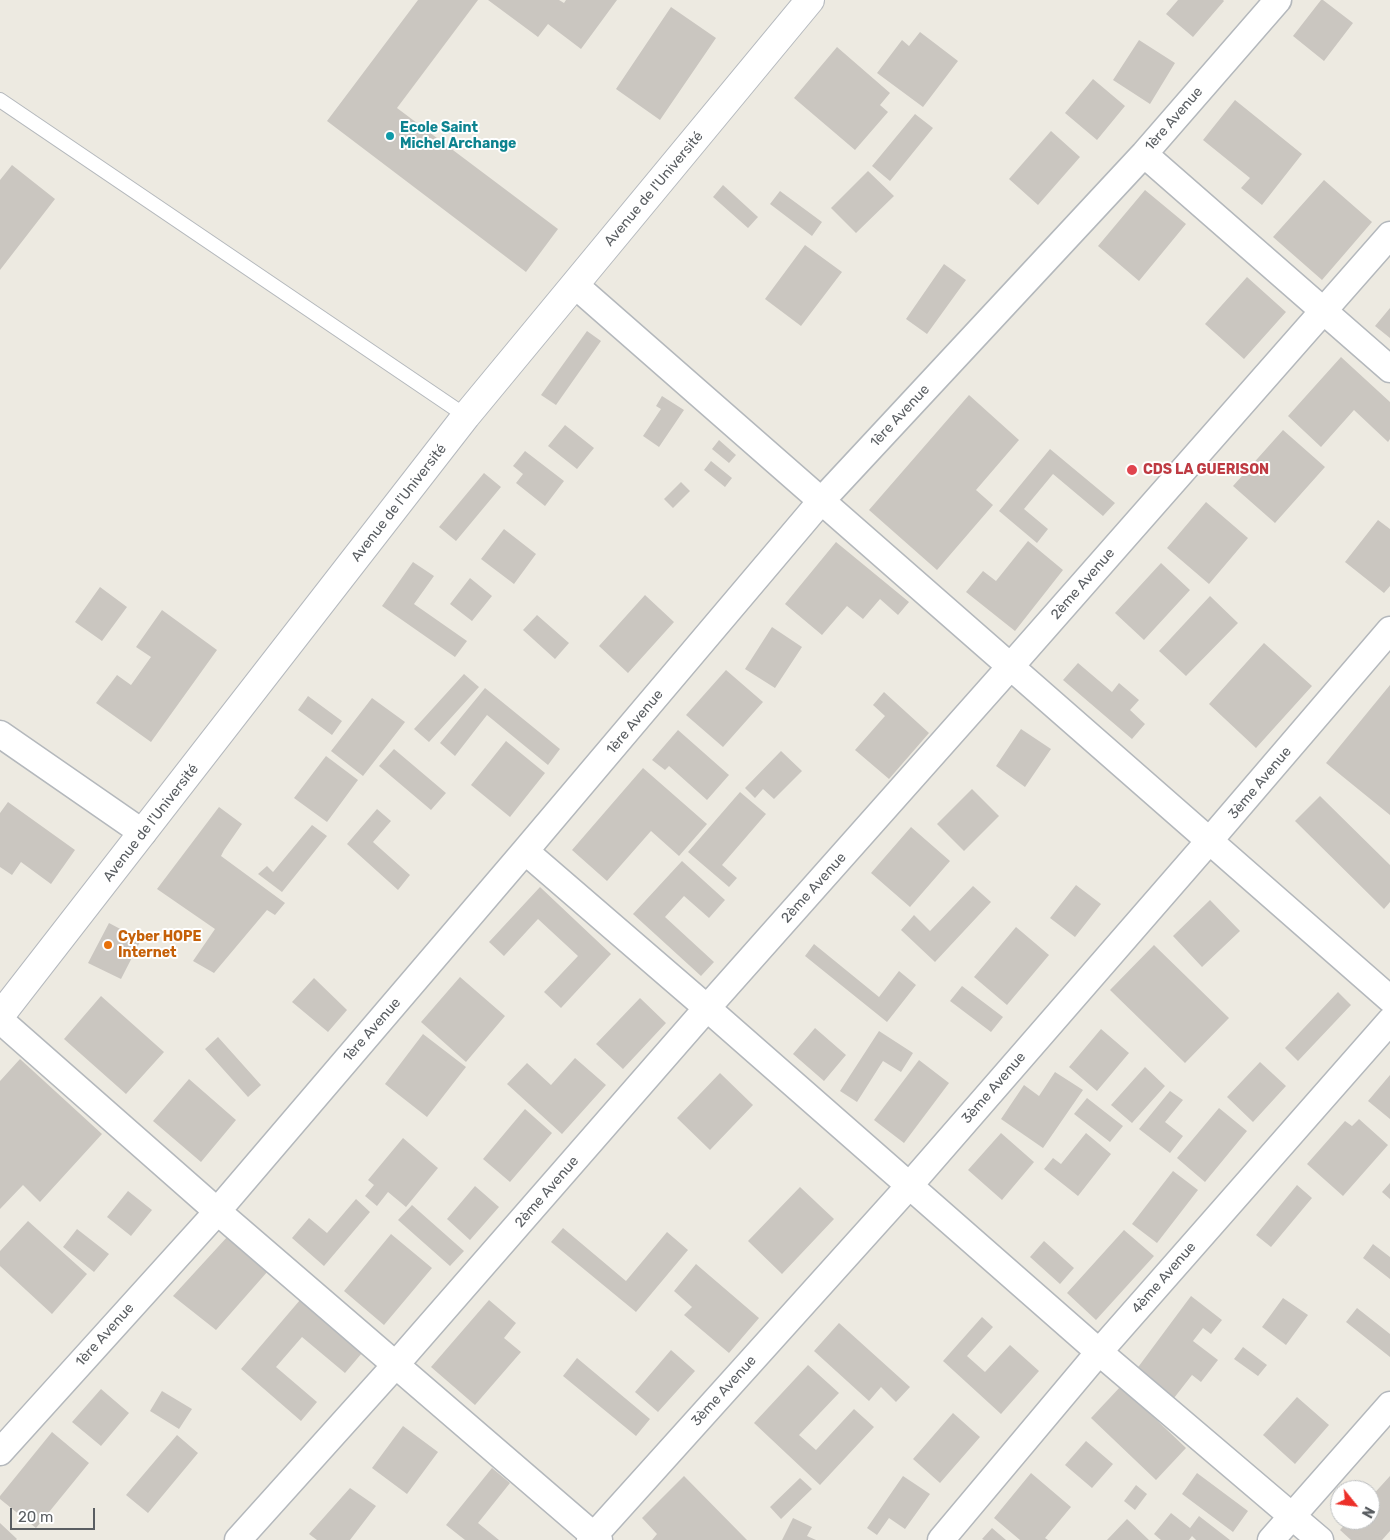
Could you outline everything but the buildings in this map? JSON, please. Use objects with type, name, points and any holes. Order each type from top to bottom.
[{"type":"street","name":"Avenue de l'Université","points":[[0,1016],[466,416],[810,0]]},
{"type":"street","name":"1ère Avenue","points":[[0,1452],[217,1211],[822,500],[1144,154],[1278,0]]},
{"type":"street","points":[[1144,154],[1390,369]]},
{"type":"street","name":"2ème Avenue","points":[[238,1540],[396,1365],[707,1008],[1390,235]]},
{"type":"street","points":[[574,285],[822,500],[1390,999]]},
{"type":"street","name":"3ème Avenue","points":[[595,1538],[909,1186],[1390,630]]},
{"type":"street","points":[[0,734],[143,833]]},
{"type":"street","points":[[525,851],[1099,1352],[1320,1540]]},
{"type":"street","points":[[0,1020],[217,1211],[595,1538]]},
{"type":"street","name":"4ème Avenue","points":[[942,1540],[1099,1352],[1390,1020]]},
{"type":"street","points":[[1272,1540],[1390,1404]]},
{"type":"lane","points":[[0,100],[466,416]]},
{"type":"place","name":"Ecole Saint Michel Archange","points":[[390,136]]},
{"type":"place","name":"CDS LA GUERISON","points":[[1132,470]]},
{"type":"place","name":"Cyber HOPE Internet","points":[[108,945]]}]
